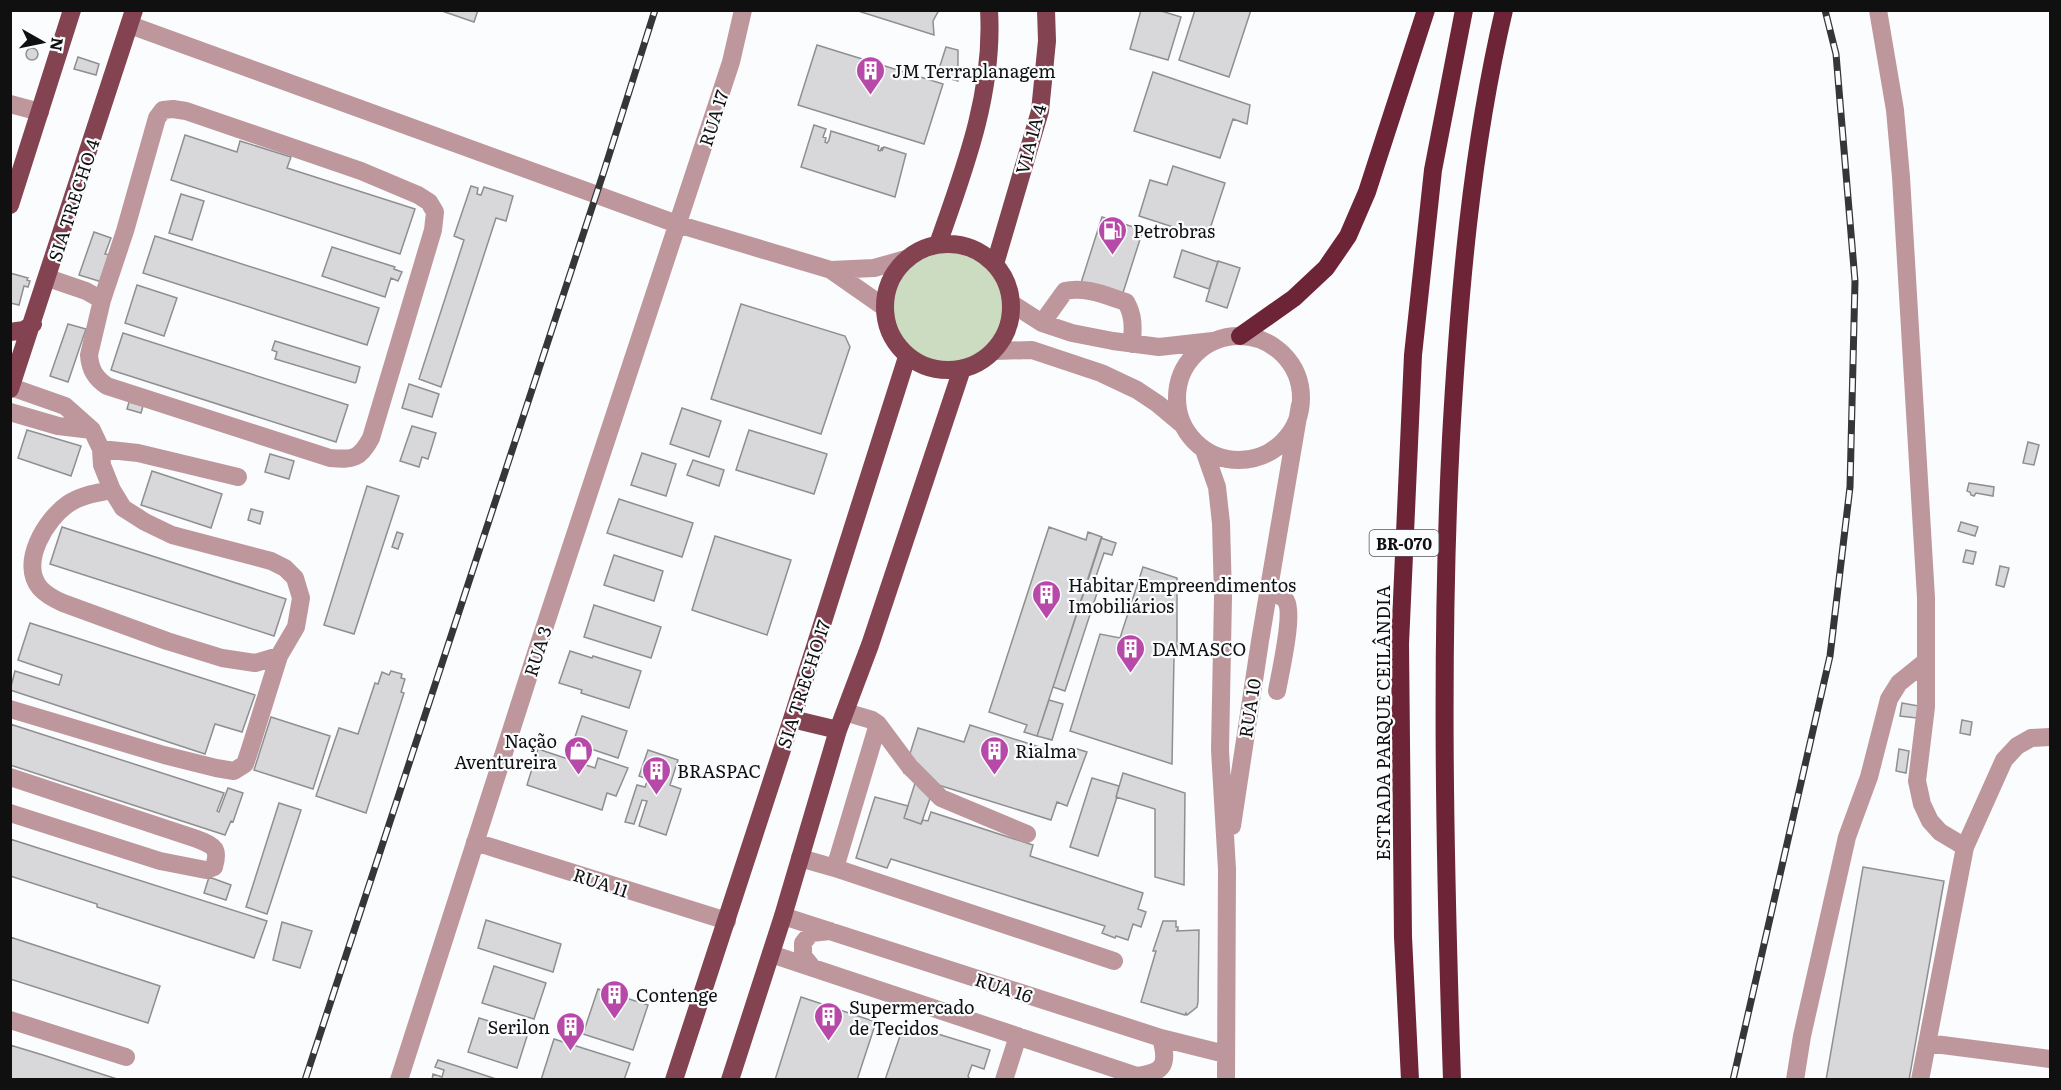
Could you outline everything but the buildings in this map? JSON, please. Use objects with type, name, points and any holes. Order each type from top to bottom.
[{"type":"highway","points":[[1239,336],[1294,298],[1326,268],[1348,236],[1367,192],[1426,10]]},
{"type":"highway","name":"ESTRADA PARQUE CEILÂNDIA","points":[[1410,1080],[1403,937],[1400,644],[1413,355],[1433,170],[1464,10]]},
{"type":"highway","name":"BR-070","points":[[1452,1080],[1445,885],[1447,516],[1456,349],[1465,245],[1474,166],[1504,10]]},
{"type":"main road","points":[[938,244],[962,178],[980,114],[991,43],[989,10]]},
{"type":"main road","name":"VIA 1A 4","points":[[995,264],[1040,111],[1047,41],[1046,10]]},
{"type":"main road","points":[[10,205],[40,112],[67,12]]},
{"type":"main road","name":"SIA TRECHO 4","points":[[11,383],[33,324],[132,18]]},
{"type":"main road","points":[[938,244],[970,247],[984,254],[995,264],[1006,282],[1011,303],[1010,320],[1004,337],[994,351],[979,363],[947,371],[932,369],[907,357],[895,343],[887,325],[884,307],[887,289],[895,272],[906,259],[921,249],[938,244]]},
{"type":"main road","points":[[10,332],[24,330],[33,324]]},
{"type":"main road","name":"SIA TRECHO 17","points":[[674,1080],[907,357]]},
{"type":"main road","points":[[730,1080],[783,916],[838,730],[870,645],[962,369]]},
{"type":"main road","points":[[792,719],[838,730]]},
{"type":"street","name":"RUA 17","points":[[677,224],[731,62],[743,10]]},
{"type":"street","points":[[1878,10],[1895,110],[1901,177],[1926,598],[1926,707],[1917,781],[1922,804],[1930,821],[1940,832],[1965,847]]},
{"type":"street","points":[[132,18],[677,224],[831,270],[884,307]]},
{"type":"street","points":[[10,104],[40,112]]},
{"type":"street","points":[[163,110],[186,111],[361,171],[418,195],[429,202],[435,212],[433,230],[371,438],[364,451],[348,459],[330,458],[107,386],[96,378],[89,364],[88,355],[102,300],[125,231],[151,132],[157,117],[163,110]]},
{"type":"street","name":"RUA 3","points":[[399,1080],[677,224]]},
{"type":"street","points":[[831,270],[874,268],[906,259]]},
{"type":"street","points":[[48,278],[86,291],[102,300]]},
{"type":"street","points":[[1042,323],[1065,291],[1074,288],[1088,291],[1126,302],[1133,320],[1132,344]]},
{"type":"street","points":[[1011,303],[1042,323],[1072,333],[1132,344],[1159,347],[1239,336],[1260,340],[1278,350],[1292,365],[1299,384],[1300,405],[1294,426],[1282,443],[1265,455],[1244,460],[1223,459],[1204,450],[1192,439],[1183,425],[1177,405],[1178,385],[1186,366],[1200,350],[1218,340]]},
{"type":"street","points":[[994,351],[1032,350],[1101,373],[1137,390],[1183,425]]},
{"type":"street","points":[[10,709],[164,755],[234,771],[242,767],[250,749],[279,656],[296,627],[301,598],[295,578],[285,568],[271,561],[172,536],[123,508],[112,490],[102,465],[101,449],[92,430],[64,406],[11,383]]},
{"type":"street","name":"RUA 10","points":[[1227,869],[1243,747],[1300,405]]},
{"type":"street","points":[[10,412],[58,426],[92,430]]},
{"type":"street","points":[[101,449],[138,453],[238,477]]},
{"type":"street","name":"RUA 10","points":[[1204,450],[1216,487],[1221,523],[1223,597],[1220,750],[1227,869],[1226,1080]]},
{"type":"street","points":[[112,490],[86,495],[70,502],[55,514],[37,541],[33,558],[32,574],[38,587],[47,595],[63,603],[167,641],[222,658],[255,663],[279,656]]},
{"type":"street","points":[[1269,592],[1286,601],[1290,615],[1277,692]]},
{"type":"street","points":[[1795,1080],[1802,1036],[1847,837],[1869,777],[1889,699],[1899,683],[1925,662]]},
{"type":"street","points":[[845,712],[878,724],[910,767],[941,798],[1027,834]]},
{"type":"street","points":[[835,868],[878,724]]},
{"type":"street","points":[[1920,1080],[1965,847],[2004,760],[2017,746],[2031,738],[2050,736]]},
{"type":"street","points":[[10,777],[197,839],[215,849],[216,860],[214,867],[206,870],[160,861],[10,813]]},
{"type":"street","name":"RUA 11","points":[[475,842],[727,921]]},
{"type":"street","points":[[800,858],[1113,961]]},
{"type":"street","name":"RUA 16","points":[[783,916],[1161,1038],[1226,1054]]},
{"type":"street","points":[[812,967],[803,956],[803,943],[811,933],[832,931]]},
{"type":"street","points":[[771,954],[1144,1078],[1154,1073],[1163,1064],[1165,1053],[1161,1038]]},
{"type":"street","points":[[10,1020],[126,1057]]},
{"type":"street","points":[[1004,1080],[1018,1036]]},
{"type":"street","points":[[1928,1043],[2050,1059]]},
{"type":"green space","points":[[948,253],[969,257],[987,269],[999,287],[1003,308],[999,329],[987,347],[969,359],[948,363],[927,359],[909,347],[897,329],[893,308],[897,287],[909,269],[927,257]]},
{"type":"railway","points":[[305,1080],[655,10]]},
{"type":"railway","points":[[1733,1080],[1830,656],[1850,487],[1855,281],[1836,54],[1825,10]]},
{"type":"place","name":"JM Terraplanagem","points":[[871,96]]},
{"type":"place","name":"Petrobras","points":[[1112,256]]},
{"type":"place","name":"Habitar Empreendimentos Imobiliários","points":[[1047,620]]},
{"type":"place","name":"DAMASCO","points":[[1131,674]]},
{"type":"place","name":"Nação Aventureira","points":[[578,776]]},
{"type":"place","name":"Rialma","points":[[994,776]]},
{"type":"place","name":"BRASPAC","points":[[656,796]]},
{"type":"place","name":"Contenge","points":[[615,1020]]},
{"type":"place","name":"Supermercado de Tecidos","points":[[828,1042]]},
{"type":"place","name":"Serilon","points":[[571,1052]]}]
